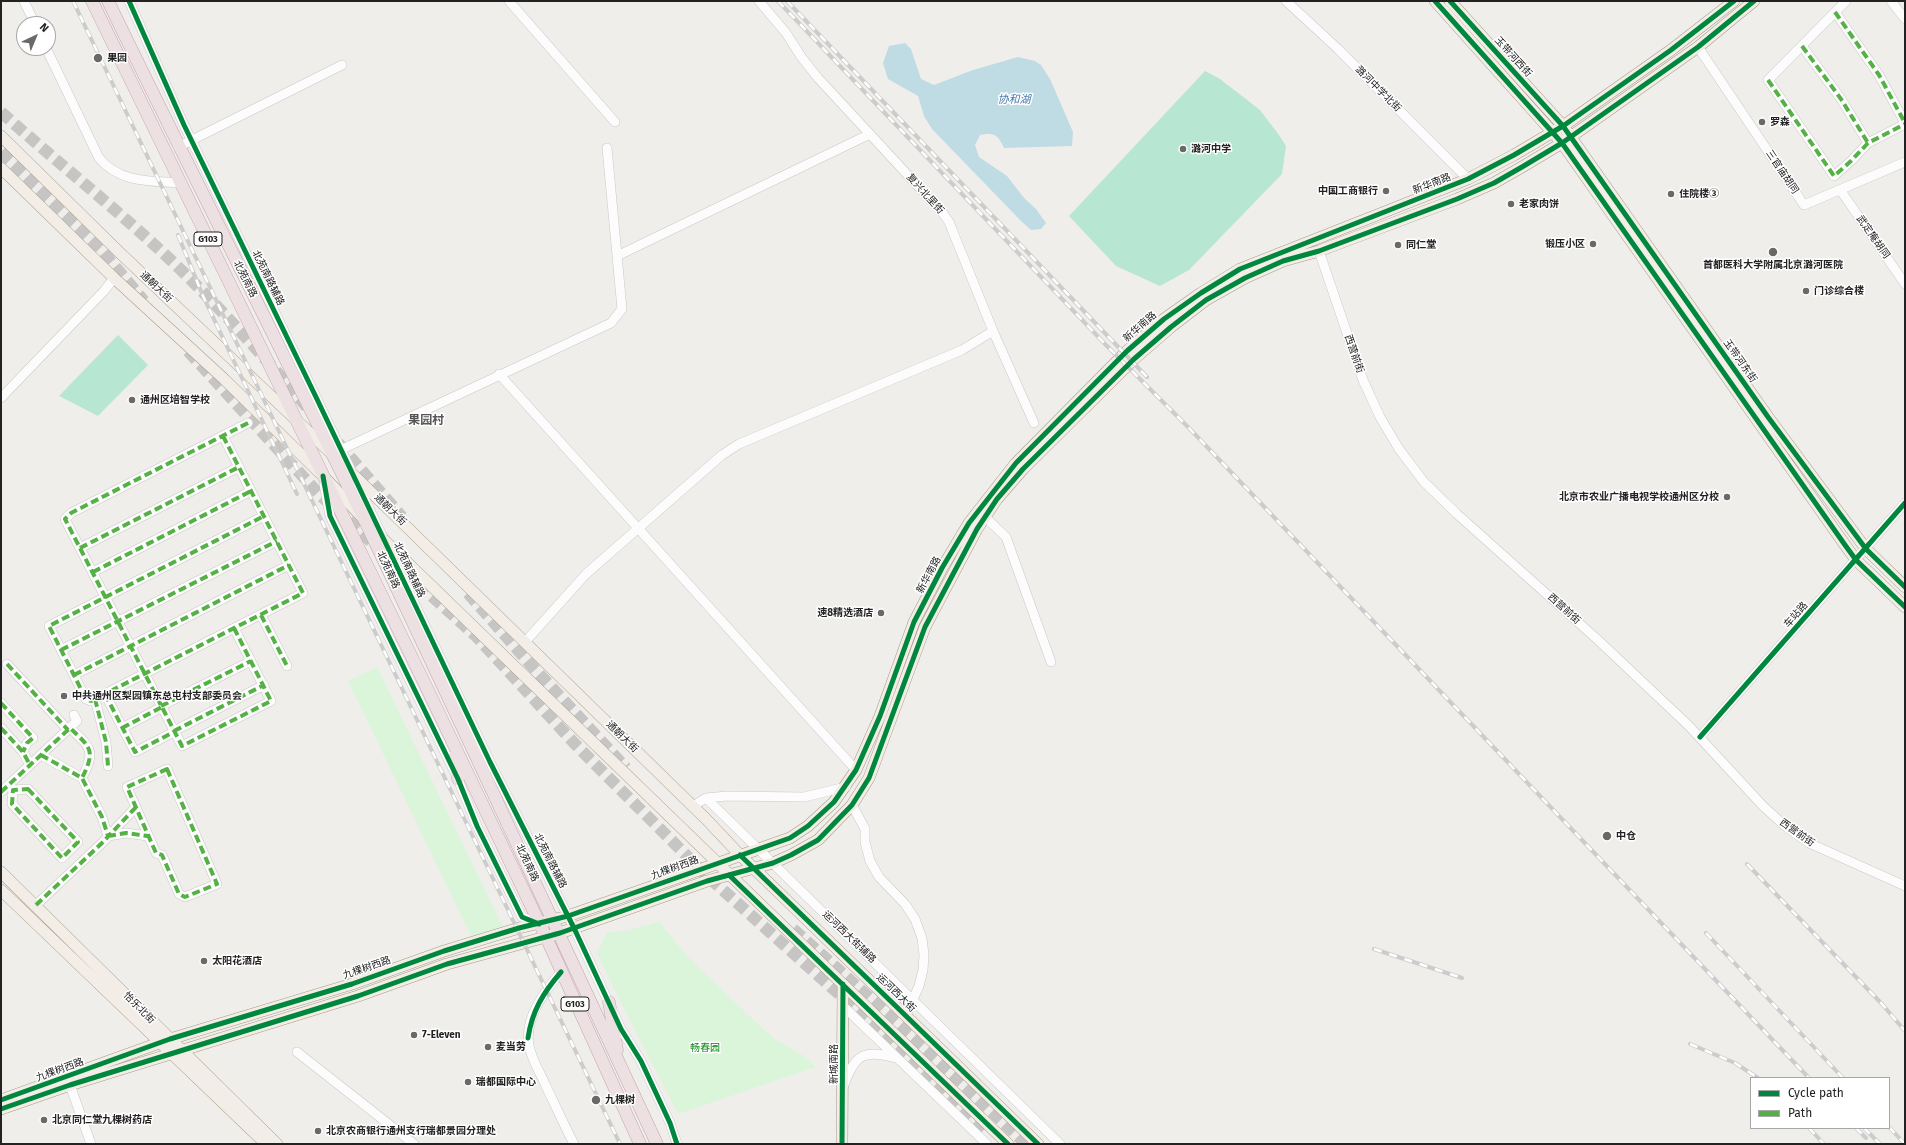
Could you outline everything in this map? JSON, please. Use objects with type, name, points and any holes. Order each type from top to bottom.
[{"type":"highway","name":"北苑南路","points":[[92,1],[300,424],[323,476],[453,743],[546,937],[640,1144]]},
{"type":"highway","name":"北苑南路","points":[[108,1],[178,147],[337,451],[365,521],[554,920],[619,1065],[657,1144]]},
{"type":"highway","points":[[453,743],[458,779]]},
{"type":"highway","points":[[609,1002],[619,1065]]},
{"type":"main road","name":"玉带河西街","points":[[1435,1],[1553,132],[1562,144]]},
{"type":"main road","name":"玉带河西街","points":[[1450,1],[1571,136]]},
{"type":"main road","name":"新华南路","points":[[740,855],[790,838],[808,826],[834,802],[846,787],[856,770],[880,716],[914,622],[942,568],[969,523],[1016,463],[1127,351],[1164,319],[1201,293],[1240,269],[1468,179],[1508,158],[1563,126],[1671,50],[1734,1]]},
{"type":"main road","name":"新华南路","points":[[753,867],[772,863],[791,855],[818,840],[852,805],[861,793],[869,778],[925,627],[955,569],[985,517],[1018,475],[1055,436],[1134,359],[1171,327],[1206,300],[1245,278],[1283,261],[1319,251],[1482,188],[1562,144],[1571,136],[1698,47],[1754,1]]},
{"type":"main road","name":"通朝大街","points":[[1,136],[119,252],[300,424],[337,451],[353,475],[693,806],[740,855]]},
{"type":"main road","name":"玉带河东街","points":[[1571,136],[1768,417],[1866,549],[1905,587]]},
{"type":"main road","points":[[1562,144],[1777,451],[1856,560],[1905,607]]},
{"type":"main road","points":[[1,168],[114,278],[224,379],[323,476],[384,540],[1008,1144]]},
{"type":"main road","name":"九棵树西路","points":[[1,1100],[165,1041],[352,984],[444,951],[568,916],[740,855]]},
{"type":"main road","name":"运河西大街","points":[[740,855],[906,1014],[1038,1144]]},
{"type":"main road","name":"九棵树西路","points":[[1,1109],[70,1085],[358,996],[447,964],[560,933],[753,867]]},
{"type":"main road","name":"怡乐北街","points":[[1,872],[36,905],[165,1041],[266,1144]]},
{"type":"main road","name":"怡乐北街","points":[[1,890],[165,1041]]},
{"type":"main road","name":"新城南路","points":[[842,1144],[843,984]]},
{"type":"main road","name":"怡乐北街","points":[[176,1052],[277,1144]]},
{"type":"street","points":[[24,1],[31,16]]},
{"type":"street","name":"北苑南路辅路","points":[[129,1],[337,451]]},
{"type":"street","points":[[509,1],[615,122]]},
{"type":"street","name":"复兴北里街","points":[[759,1],[786,33],[802,58],[818,78],[942,212],[949,222],[993,331],[1034,423]]},
{"type":"street","name":"潞河中学北街","points":[[1286,1],[1337,48],[1468,179]]},
{"type":"street","points":[[1835,12],[1879,75],[1905,124],[1868,143],[1834,176],[1768,80],[1802,46],[1835,12],[1846,1]]},
{"type":"street","points":[[1890,1],[1905,19]]},
{"type":"street","points":[[1802,46],[1841,98],[1868,143]]},
{"type":"street","name":"三官庙胡同","points":[[1698,47],[1804,205],[1841,191],[1905,162]]},
{"type":"street","points":[[50,56],[99,158],[106,168],[119,175],[140,180],[181,183]]},
{"type":"street","points":[[178,147],[342,65]]},
{"type":"street","points":[[617,256],[870,134]]},
{"type":"street","points":[[337,451],[610,323],[617,316],[622,309],[607,148]]},
{"type":"street","name":"武定庵胡同","points":[[1841,191],[1905,284]]},
{"type":"street","name":"西营前街","points":[[1319,251],[1363,380],[1380,417],[1399,449],[1424,482],[1457,514],[1598,640],[1700,737],[1763,806],[1785,826],[1809,843],[1905,886]]},
{"type":"street","points":[[1,398],[104,291],[114,278]]},
{"type":"street","points":[[525,642],[586,574],[722,455],[739,444],[962,350],[993,331]]},
{"type":"street","points":[[500,374],[856,770]]},
{"type":"street","points":[[234,628],[271,700],[182,746],[65,519],[71,513],[248,423]]},
{"type":"street","points":[[223,436],[264,516],[276,541],[303,593],[91,701],[86,699],[49,626],[264,516]]},
{"type":"street","points":[[80,548],[239,467]]},
{"type":"street","name":"北苑南路辅路","points":[[353,475],[490,762],[574,928],[624,1034],[641,1061],[670,1123],[677,1144]]},
{"type":"street","points":[[323,476],[330,516],[458,779],[477,826],[522,917],[539,924]]},
{"type":"street","points":[[93,572],[251,491]]},
{"type":"street","name":"车站路","points":[[1700,737],[1905,503]]},
{"type":"street","points":[[985,517],[1006,537],[1051,662]]},
{"type":"street","points":[[61,650],[276,541]]},
{"type":"street","points":[[74,675],[289,565]]},
{"type":"street","points":[[261,615],[287,666]]},
{"type":"street","points":[[122,728],[251,661]]},
{"type":"street","points":[[7,664],[69,729],[87,743],[90,762],[82,778]]},
{"type":"street","points":[[105,694],[135,752],[264,685]]},
{"type":"street","points":[[95,699],[106,742],[108,766]]},
{"type":"street","points":[[1,702],[33,738],[27,743],[23,752]]},
{"type":"street","points":[[6,788],[78,722],[74,715]]},
{"type":"street","points":[[1,728],[23,752],[30,765]]},
{"type":"street","points":[[41,755],[82,778],[102,817],[108,836]]},
{"type":"street","points":[[167,769],[217,884],[185,897],[179,894],[162,855],[156,854],[148,836],[127,787],[167,769]]},
{"type":"street","points":[[693,806],[706,798],[727,796],[804,797],[846,787]]},
{"type":"street","points":[[6,788],[28,789],[78,842],[62,858],[12,804],[6,788]]},
{"type":"street","name":"运河西大街辅路","points":[[706,798],[1060,1144]]},
{"type":"street","points":[[852,805],[865,829],[865,842],[870,861],[879,877],[905,904],[912,914],[922,938],[924,955],[923,970],[919,986],[906,1014]]},
{"type":"street","points":[[36,905],[136,807]]},
{"type":"street","points":[[108,836],[126,833],[148,836]]},
{"type":"street","points":[[561,972],[547,988],[539,1001],[530,1024],[528,1038],[534,1061],[574,1144]]},
{"type":"street","points":[[843,1006],[986,1144]]},
{"type":"street","points":[[297,1052],[414,1144]]},
{"type":"street","points":[[843,1089],[850,1069],[856,1059],[866,1054],[879,1053],[898,1059]]},
{"type":"street","points":[[70,1085],[91,1144]]},
{"type":"green space","points":[[1205,71],[1220,79],[1260,110],[1279,135],[1286,146],[1282,174],[1189,270],[1160,286],[1116,266],[1069,216]]},
{"type":"green space","points":[[118,335],[148,365],[98,416],[59,396]]},
{"type":"green space","points":[[377,667],[504,929],[472,938],[348,681]]},
{"type":"green space","name":"畅春园","points":[[659,922],[688,957],[759,1025],[775,1039],[807,1058],[816,1067],[678,1114],[626,1014],[597,953],[607,932],[624,931]]},
{"type":"water","name":"协和湖","points":[[905,43],[911,49],[921,79],[934,85],[973,70],[1018,57],[1035,61],[1041,65],[1050,79],[1073,132],[1072,146],[1004,148],[998,137],[993,134],[980,135],[975,145],[979,157],[1007,176],[1024,198],[1036,209],[1046,223],[1041,229],[1031,230],[1021,221],[932,129],[924,116],[918,96],[888,79],[883,63],[889,46]]},
{"type":"tunnel","points":[[1,112],[179,268],[244,336],[307,407]]},
{"type":"tunnel","points":[[1,152],[102,251],[144,301]]},
{"type":"tunnel","points":[[188,351],[319,494],[376,546]]},
{"type":"tunnel","points":[[338,443],[402,517]]},
{"type":"tunnel","points":[[392,560],[476,636],[575,744],[705,874],[898,1047],[987,1131]]},
{"type":"tunnel","points":[[468,593],[531,665],[626,768]]},
{"type":"tunnel","points":[[793,929],[910,1034],[1026,1144]]},
{"type":"railway","points":[[73,1],[620,1144]]},
{"type":"railway","points":[[778,1],[1106,345],[1189,428],[1808,1077]]},
{"type":"railway","points":[[787,1],[1147,377]]},
{"type":"railway","points":[[178,235],[203,296],[297,494]]},
{"type":"railway","points":[[1747,864],[1882,1004],[1905,1031]]},
{"type":"railway","points":[[1706,933],[1842,1077]]},
{"type":"railway","points":[[1374,949],[1462,978]]},
{"type":"railway","points":[[1690,1044],[1735,1063],[1756,1077]]},
{"type":"railway","points":[[1890,1128],[1905,1144]]},
{"type":"railway","points":[[1810,1129],[1824,1144]]},
{"type":"railway","points":[[1857,1129],[1866,1138]]},
{"type":"railway","points":[[1865,1129],[1880,1144]]},
{"type":"marked path","points":[[1835,12],[1879,75],[1905,123]]},
{"type":"marked path","points":[[1802,46],[1841,99],[1868,143]]},
{"type":"marked path","points":[[1768,80],[1834,176],[1868,143],[1905,124]]},
{"type":"marked path","points":[[234,628],[271,701],[182,746],[65,519],[71,513],[248,423]]},
{"type":"marked path","points":[[223,436],[303,593],[91,701],[86,699],[49,626],[264,516]]},
{"type":"marked path","points":[[80,548],[239,467]]},
{"type":"marked path","points":[[93,572],[251,491]]},
{"type":"marked path","points":[[61,650],[277,541]]},
{"type":"marked path","points":[[74,675],[289,565]]},
{"type":"marked path","points":[[261,615],[287,666]]},
{"type":"marked path","points":[[161,706],[251,661]]},
{"type":"marked path","points":[[7,664],[68,730]]},
{"type":"marked path","points":[[174,731],[264,685]]},
{"type":"marked path","points":[[105,694],[135,752],[174,732]]},
{"type":"marked path","points":[[95,699],[106,742],[108,766]]},
{"type":"marked path","points":[[1,703],[33,738],[27,743],[23,752]]},
{"type":"marked path","points":[[122,728],[162,707]]},
{"type":"marked path","points":[[1,728],[23,752],[30,765]]},
{"type":"marked path","points":[[1,792],[70,728],[83,740],[89,750],[89,761],[82,778]]},
{"type":"marked path","points":[[41,755],[82,778],[102,817],[108,836]]},
{"type":"marked path","points":[[167,769],[217,884],[185,897],[179,894],[162,855],[156,853],[127,787],[167,769]]},
{"type":"marked path","points":[[28,789],[78,842],[62,858],[12,804],[13,790],[28,789]]},
{"type":"marked path","points":[[36,905],[102,843],[136,807]]},
{"type":"marked path","points":[[108,836],[126,833],[148,836]]},
{"type":"cycle path","points":[[129,1],[184,125],[490,762],[574,928],[621,1029],[641,1061],[670,1123],[677,1144]]},
{"type":"cycle path","points":[[1435,1],[1562,143],[1856,560],[1905,607]]},
{"type":"cycle path","points":[[1450,1],[1563,126],[1768,417],[1866,549],[1905,587]]},
{"type":"cycle path","points":[[1,1100],[170,1039],[352,984],[444,951],[519,928],[568,916],[790,838],[808,826],[834,802],[856,770],[880,716],[914,622],[942,568],[969,523],[1016,463],[1127,351],[1164,319],[1201,293],[1240,269],[1468,179],[1514,155],[1563,126],[1671,50],[1734,1]]},
{"type":"cycle path","points":[[1,1109],[70,1085],[358,996],[447,964],[560,933],[707,881],[773,863],[818,840],[852,805],[869,778],[925,627],[977,529],[997,499],[1023,469],[1134,359],[1171,327],[1206,300],[1245,278],[1283,261],[1319,251],[1457,199],[1494,183],[1522,167],[1562,143],[1698,47],[1754,1]]},
{"type":"cycle path","points":[[323,476],[330,516],[458,779],[477,826],[522,917],[539,924]]},
{"type":"cycle path","points":[[1700,737],[1905,503]]},
{"type":"cycle path","points":[[740,855],[1038,1144]]},
{"type":"cycle path","points":[[729,875],[1008,1144]]},
{"type":"cycle path","points":[[528,1038],[535,1011],[549,987],[561,972]]},
{"type":"cycle path","points":[[842,1144],[843,984]]},
{"type":"place","name":"果园","points":[[98,58]]},
{"type":"place","name":"罗森","points":[[1762,122]]},
{"type":"place","name":"潞河中学","points":[[1183,149]]},
{"type":"place","name":"中国工商银行","points":[[1386,191]]},
{"type":"place","name":"住院楼③","points":[[1671,194]]},
{"type":"place","name":"老家肉饼","points":[[1511,204]]},
{"type":"place","name":"锻压小区","points":[[1593,244]]},
{"type":"place","name":"同仁堂","points":[[1398,245]]},
{"type":"place","name":"首都医科大学附属北京潞河医院","points":[[1773,252]]},
{"type":"place","name":"门诊综合楼","points":[[1806,291]]},
{"type":"place","name":"通州区培智学校","points":[[132,400]]},
{"type":"place","name":"北京市农业广播电视学校通州区分校","points":[[1727,497]]},
{"type":"place","name":"速8精选酒店","points":[[881,613]]},
{"type":"place","name":"中共通州区梨园镇东总屯村支部委员会","points":[[64,696]]},
{"type":"place","name":"中仓","points":[[1607,836]]},
{"type":"place","name":"太阳花酒店","points":[[204,961]]},
{"type":"place","name":"7-Eleven","points":[[414,1035]]},
{"type":"place","name":"麦当劳","points":[[488,1047]]},
{"type":"place","name":"瑞都国际中心","points":[[468,1082]]},
{"type":"place","name":"九棵树","points":[[596,1100]]},
{"type":"place","name":"北京同仁堂九棵树药店","points":[[44,1120]]},
{"type":"place","name":"北京农商银行通州支行瑞都景园分理处","points":[[318,1131]]},
{"type":"district","name":"果园村","points":[[426,421]]}]
